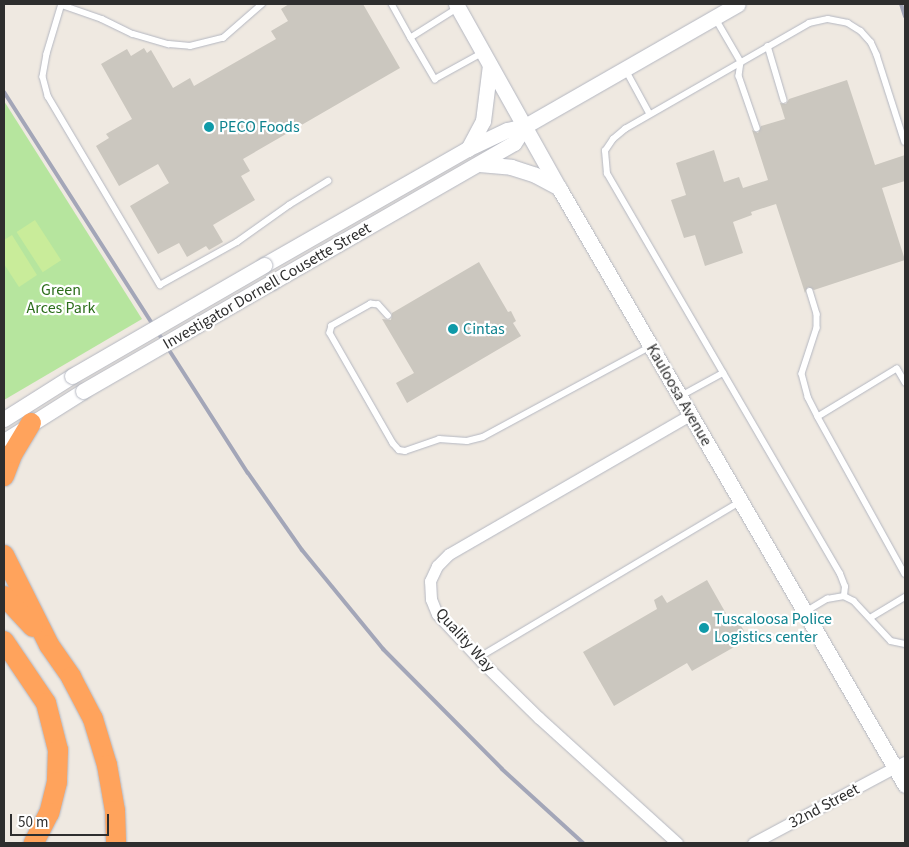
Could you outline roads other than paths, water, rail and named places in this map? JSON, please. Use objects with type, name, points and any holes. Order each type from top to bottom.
[{"type":"highway","points":[[4,476],[13,453],[30,423]]},
{"type":"highway","points":[[4,555],[49,645],[71,677],[93,719],[107,765],[115,810],[116,843]]},
{"type":"highway","points":[[4,596],[49,645]]},
{"type":"highway","points":[[4,640],[46,703],[58,750],[57,782],[51,806],[34,843]]},
{"type":"main road","name":"Investigator Dornell Cousette Street","points":[[4,419],[72,376],[467,149],[507,130],[525,126],[738,4]]},
{"type":"main road","name":"Kauloosa Avenue","points":[[458,6],[559,188],[804,612],[900,765],[905,785]]},
{"type":"main road","points":[[467,149],[483,121],[487,58]]},
{"type":"main road","name":"Investigator Dornell Cousette Street","points":[[4,441],[83,391],[514,143],[525,126]]},
{"type":"main road","points":[[479,164],[511,167],[535,175],[559,188]]},
{"type":"street","name":"Quality Way","points":[[677,843],[538,718],[478,658],[437,614],[431,599],[430,581],[437,566],[449,554],[463,545],[690,415]]},
{"type":"street","name":"32nd Street","points":[[753,843],[900,765]]},
{"type":"lane","points":[[262,4],[223,38],[190,46],[169,44],[133,34],[62,4],[44,69],[43,77],[48,96],[160,285],[237,242],[289,205],[328,181]]},
{"type":"lane","points":[[392,4],[435,79],[487,58]]},
{"type":"lane","points":[[411,38],[458,6]]},
{"type":"lane","points":[[715,17],[741,62],[739,76],[757,128]]},
{"type":"lane","points":[[844,596],[845,587],[840,574],[607,174],[604,165],[605,151],[613,139],[625,129],[650,114],[808,23],[828,19],[848,23],[861,31],[877,54],[905,142]]},
{"type":"lane","points":[[768,46],[784,100]]},
{"type":"lane","points":[[625,68],[650,114]]},
{"type":"lane","points":[[810,291],[817,314],[817,328],[802,374],[808,397],[905,574]]},
{"type":"lane","points":[[388,316],[378,304],[371,304],[332,326],[330,333],[393,443],[398,450],[405,451],[438,439],[467,441],[483,437],[650,346]]},
{"type":"lane","points":[[818,418],[897,369],[905,383]]},
{"type":"lane","points":[[680,397],[723,373]]},
{"type":"lane","points":[[478,658],[740,502]]},
{"type":"lane","points":[[804,612],[827,599],[844,596],[854,601],[891,640],[905,644]]},
{"type":"lane","points":[[870,618],[905,597]]},
{"type":"railway","points":[[901,4],[905,16]]},
{"type":"railway","points":[[4,92],[248,473],[302,550],[383,649],[502,769],[583,843]]},
{"type":"place","name":"PECO Foods","points":[[209,127]]},
{"type":"place","name":"Cintas","points":[[453,329]]},
{"type":"place","name":"Tuscaloosa Police Logistics center","points":[[704,628]]},
{"type":"park label","name":"Green Arces Park","points":[[61,299]]}]
